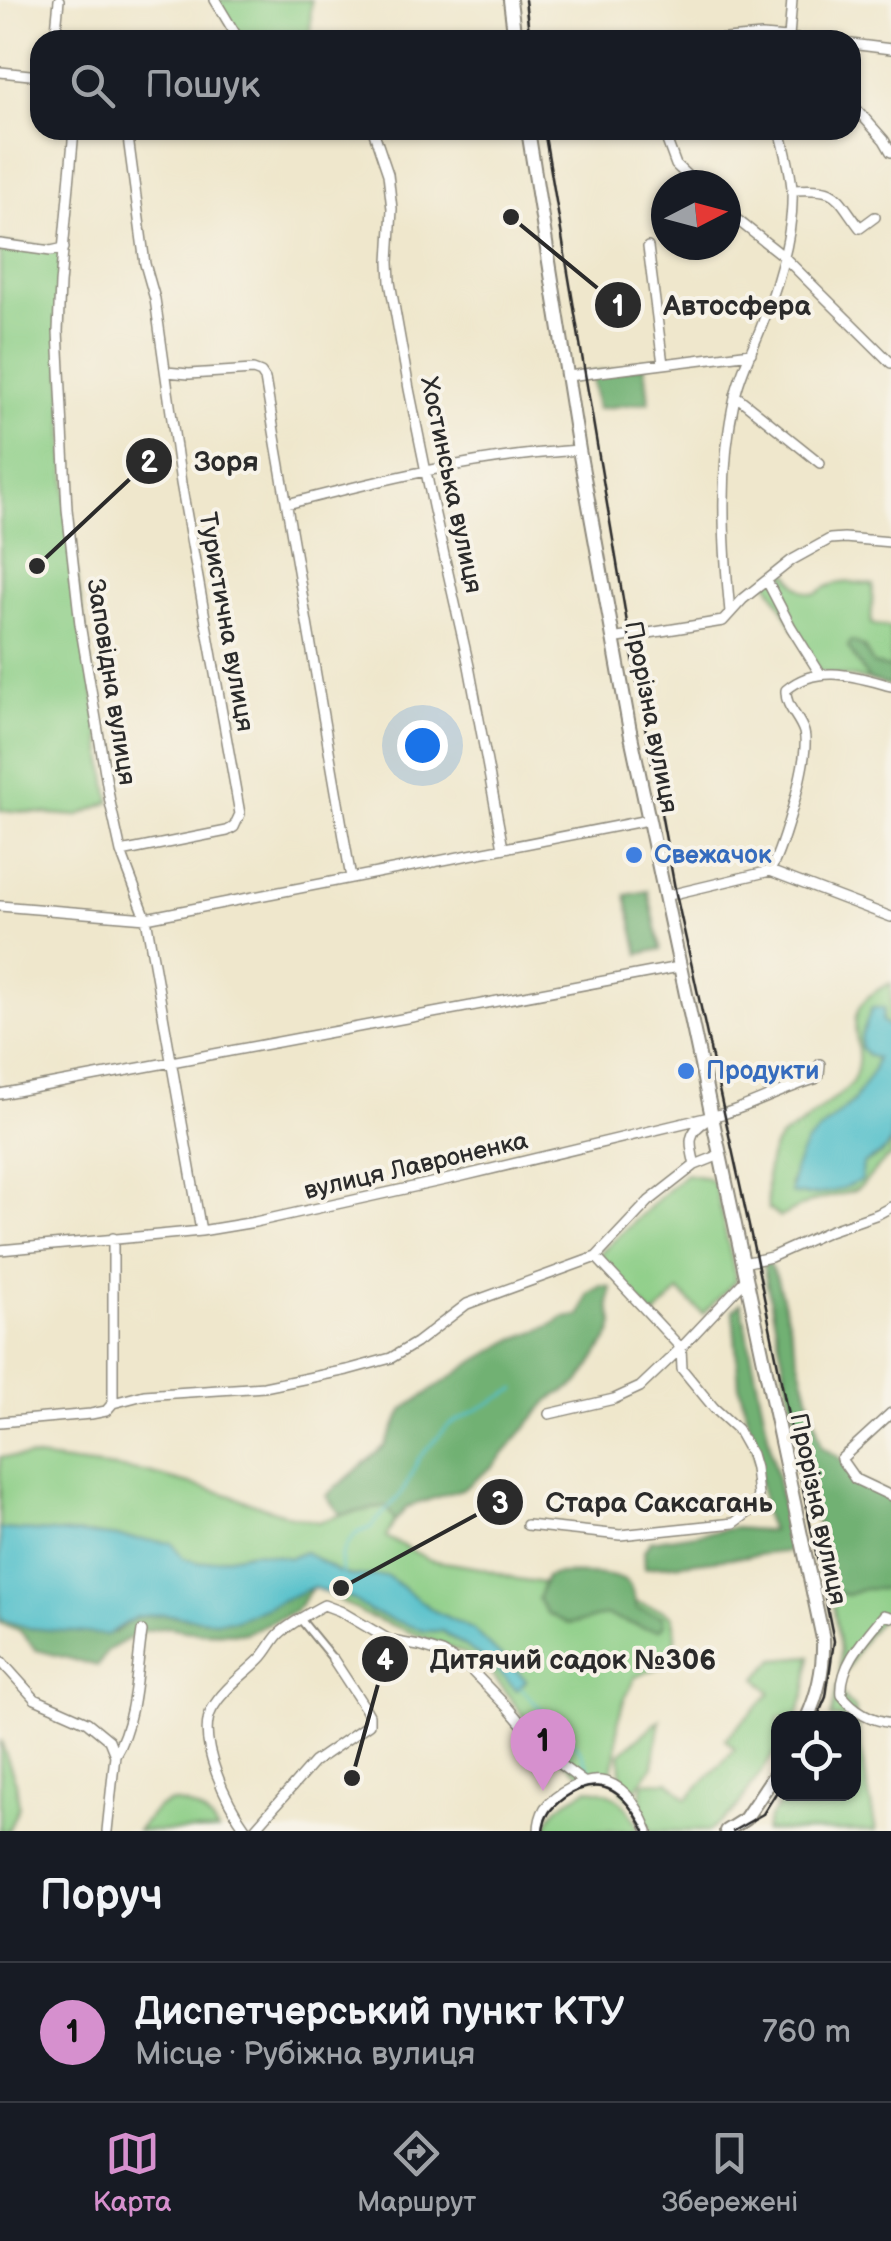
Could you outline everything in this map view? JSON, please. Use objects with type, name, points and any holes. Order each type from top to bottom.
[{"type":"main road","points":[[510,0],[514,30]]},
{"type":"main road","name":"Прорізна вулиця","points":[[530,140],[612,639],[823,1639],[824,1664],[810,1711]]},
{"type":"main road","points":[[729,1830],[744,1825],[771,1781]]},
{"type":"street","points":[[55,30],[59,0]]},
{"type":"street","points":[[215,0],[233,30]]},
{"type":"street","points":[[790,30],[792,0]]},
{"type":"street","points":[[861,45],[891,48]]},
{"type":"street","points":[[0,72],[30,75]]},
{"type":"street","points":[[861,115],[891,152]]},
{"type":"street","name":"Заповідна вулиця","points":[[73,140],[58,330],[67,509],[80,624],[121,852],[146,918],[201,1231]]},
{"type":"street","name":"Туристична вулиця","points":[[121,852],[227,831],[234,827],[240,814],[180,483],[128,140]]},
{"type":"street","name":"Хостинська вулиця","points":[[376,140],[388,174],[392,209],[390,282],[503,848]]},
{"type":"street","points":[[667,140],[682,170]]},
{"type":"street","points":[[730,612],[723,525],[727,444],[735,395],[763,323],[789,226],[792,190],[782,140]]},
{"type":"street","points":[[792,190],[832,192],[860,228],[874,218]]},
{"type":"street","points":[[741,223],[783,256],[891,362]]},
{"type":"street","points":[[0,244],[51,251],[64,248]]},
{"type":"street","points":[[648,247],[663,364]]},
{"type":"street","points":[[568,376],[751,353]]},
{"type":"street","points":[[166,372],[254,370],[265,379],[351,878]]},
{"type":"street","points":[[735,395],[820,462]]},
{"type":"street","points":[[287,504],[425,470],[579,450]]},
{"type":"street","points":[[612,639],[723,621],[803,553],[830,539],[891,542]]},
{"type":"street","points":[[767,581],[818,672]]},
{"type":"street","points":[[770,871],[792,809],[804,753],[805,735],[787,702],[786,690],[818,672],[855,676],[891,686]]},
{"type":"street","points":[[0,906],[146,918],[648,820]]},
{"type":"street","points":[[664,896],[770,871],[891,917]]},
{"type":"street","points":[[0,1094],[680,967]]},
{"type":"street","name":"вулиця Лавроненка","points":[[0,1250],[201,1231],[436,1182],[713,1118],[815,1079],[820,1064]]},
{"type":"street","points":[[695,1165],[689,1140],[692,1132],[713,1118]]},
{"type":"street","points":[[0,1422],[91,1414],[158,1392],[264,1387],[391,1358],[467,1304],[596,1256],[649,1201],[695,1165],[720,1155]]},
{"type":"street","points":[[743,1263],[771,1257],[891,1207]]},
{"type":"street","points":[[113,1238],[113,1404]]},
{"type":"street","points":[[527,1525],[620,1535],[734,1523],[752,1510],[758,1496],[751,1454],[737,1429],[682,1369],[682,1348],[596,1256]]},
{"type":"street","points":[[549,1414],[629,1393],[654,1376],[747,1278]]},
{"type":"street","points":[[891,1413],[841,1460],[855,1479],[891,1496]]},
{"type":"street","points":[[301,1620],[333,1659],[365,1708],[369,1724],[314,1762],[250,1831],[227,1802],[218,1780],[207,1721],[233,1681],[260,1659],[279,1634],[324,1605],[391,1641],[419,1646],[470,1668],[550,1756],[585,1783]]},
{"type":"street","points":[[889,1613],[861,1646],[841,1685],[842,1696],[864,1715],[891,1723]]},
{"type":"street","points":[[114,1755],[122,1744],[130,1713],[142,1631]]},
{"type":"street","points":[[0,1660],[35,1699],[95,1726],[109,1740],[114,1755],[107,1831]]},
{"type":"street","points":[[539,1831],[544,1810],[555,1798],[585,1783],[602,1781],[634,1804],[648,1831]]},
{"type":"green space","points":[[215,0],[311,0],[310,30],[233,30]]},
{"type":"green space","points":[[0,244],[64,248],[60,284],[67,509],[110,802],[77,816],[0,810]]},
{"type":"green space","points":[[645,366],[649,402],[597,409],[591,373]]},
{"type":"green space","points":[[785,568],[798,586],[811,593],[844,583],[873,585],[871,624],[891,628],[891,669],[873,664],[864,647],[848,647],[869,680],[819,672],[767,581]]},
{"type":"green space","points":[[851,641],[862,647],[873,664],[891,669],[891,686],[869,680],[848,647]]},
{"type":"green space","points":[[648,891],[661,949],[639,954],[626,895]]},
{"type":"green space","points":[[891,983],[891,1028],[882,1021],[883,1015],[872,1008],[876,1051],[867,1084],[811,1142],[790,1185],[818,1192],[841,1189],[860,1180],[863,1164],[882,1154],[891,1142],[891,1157],[854,1191],[813,1201],[780,1217],[768,1209],[768,1169],[773,1150],[784,1135],[850,1085],[857,1068],[856,1017],[872,994]]},
{"type":"green space","points":[[685,1174],[708,1178],[715,1185],[736,1280],[703,1314],[679,1291],[654,1317],[596,1257]]},
{"type":"green space","points":[[766,1259],[777,1279],[822,1447],[841,1459],[855,1479],[891,1496],[891,1589],[864,1589],[847,1595],[831,1591],[762,1260]]},
{"type":"green space","points":[[601,1286],[611,1287],[611,1334],[579,1383],[549,1400],[494,1465],[465,1488],[407,1507],[395,1521],[386,1506],[341,1515],[326,1496],[385,1446],[404,1409],[514,1339],[563,1318],[580,1316],[588,1294]]},
{"type":"green space","points":[[741,1303],[792,1551],[645,1568],[644,1551],[650,1541],[735,1528],[771,1531],[739,1385],[733,1310]]},
{"type":"green space","points":[[0,1457],[145,1472],[318,1522],[386,1506],[395,1521],[386,1537],[430,1560],[588,1590],[663,1610],[672,1617],[674,1646],[667,1664],[635,1677],[620,1712],[616,1756],[610,1774],[585,1777],[542,1740],[491,1673],[464,1653],[366,1615],[331,1595],[330,1590],[371,1612],[424,1631],[442,1631],[487,1661],[517,1689],[526,1681],[474,1630],[434,1611],[387,1576],[340,1573],[305,1552],[290,1558],[254,1552],[201,1563],[100,1535],[0,1529]]},
{"type":"green space","points":[[546,1577],[616,1577],[630,1587],[637,1609],[662,1616],[664,1625],[660,1630],[644,1628],[605,1615],[568,1624],[547,1613],[538,1599]]},
{"type":"green space","points":[[313,1587],[295,1611],[246,1633],[168,1627],[142,1631],[107,1651],[98,1666],[36,1650],[19,1630],[0,1623],[0,1619],[29,1628],[114,1633],[136,1617],[163,1614],[216,1621]]},
{"type":"green space","points":[[891,1589],[891,1608],[867,1635],[844,1674],[840,1673],[831,1591],[847,1595]]},
{"type":"green space","points":[[811,1656],[805,1694],[799,1711],[771,1711],[771,1758],[733,1813],[708,1831],[651,1831],[642,1807],[643,1783],[669,1781],[687,1799],[735,1749],[725,1739],[771,1693],[757,1678],[775,1659]]},
{"type":"green space","points":[[837,1687],[855,1711],[832,1711]]},
{"type":"green space","points":[[660,1720],[653,1766],[629,1798],[622,1792],[620,1753]]},
{"type":"green space","points":[[0,1740],[16,1782],[19,1806],[8,1831],[0,1831]]},
{"type":"green space","points":[[861,1752],[876,1831],[765,1831],[769,1818],[782,1801],[861,1801]]},
{"type":"green space","points":[[588,1789],[614,1796],[640,1831],[546,1831],[556,1809]]},
{"type":"green space","points":[[171,1802],[198,1810],[218,1831],[137,1831],[157,1808]]},
{"type":"water","points":[[872,1008],[884,1008],[882,1021],[891,1028],[891,1142],[882,1153],[863,1164],[861,1180],[826,1193],[791,1193],[794,1170],[806,1143],[853,1102],[873,1071],[876,1058],[861,1048]]},
{"type":"water","points":[[0,1529],[172,1543],[183,1558],[200,1563],[254,1552],[290,1558],[305,1552],[340,1573],[387,1576],[434,1611],[474,1630],[526,1680],[517,1690],[487,1661],[442,1631],[424,1631],[371,1612],[349,1597],[313,1587],[236,1620],[163,1614],[136,1617],[107,1635],[29,1628],[0,1619]]},
{"type":"waterway","points":[[342,1576],[341,1557],[346,1546],[356,1534],[371,1527],[403,1492],[419,1458],[449,1425],[516,1389]]},
{"type":"waterway","points":[[521,1688],[580,1750],[590,1770]]},
{"type":"tram line","points":[[525,0],[529,30]]},
{"type":"tram line","points":[[546,140],[676,894],[834,1641],[826,1697],[820,1711]]},
{"type":"tram line","points":[[543,1831],[547,1816],[556,1805],[590,1787],[602,1787],[621,1798],[645,1831]]},
{"type":"tram line","points":[[733,1831],[763,1814],[771,1801]]},
{"type":"place","name":"Автосфера","points":[[511,217]]},
{"type":"place","name":"Зоря","points":[[37,566]]},
{"type":"place","name":"Свежачок","points":[[634,855]]},
{"type":"place","name":"Продукти","points":[[686,1071]]},
{"type":"place","name":"Стара Саксагань","points":[[341,1588]]},
{"type":"place","name":"Дитячий садок №306","points":[[352,1778]]},
{"type":"place","name":"Диспетчерський пункт КТУ","points":[[543,1791]]}]
